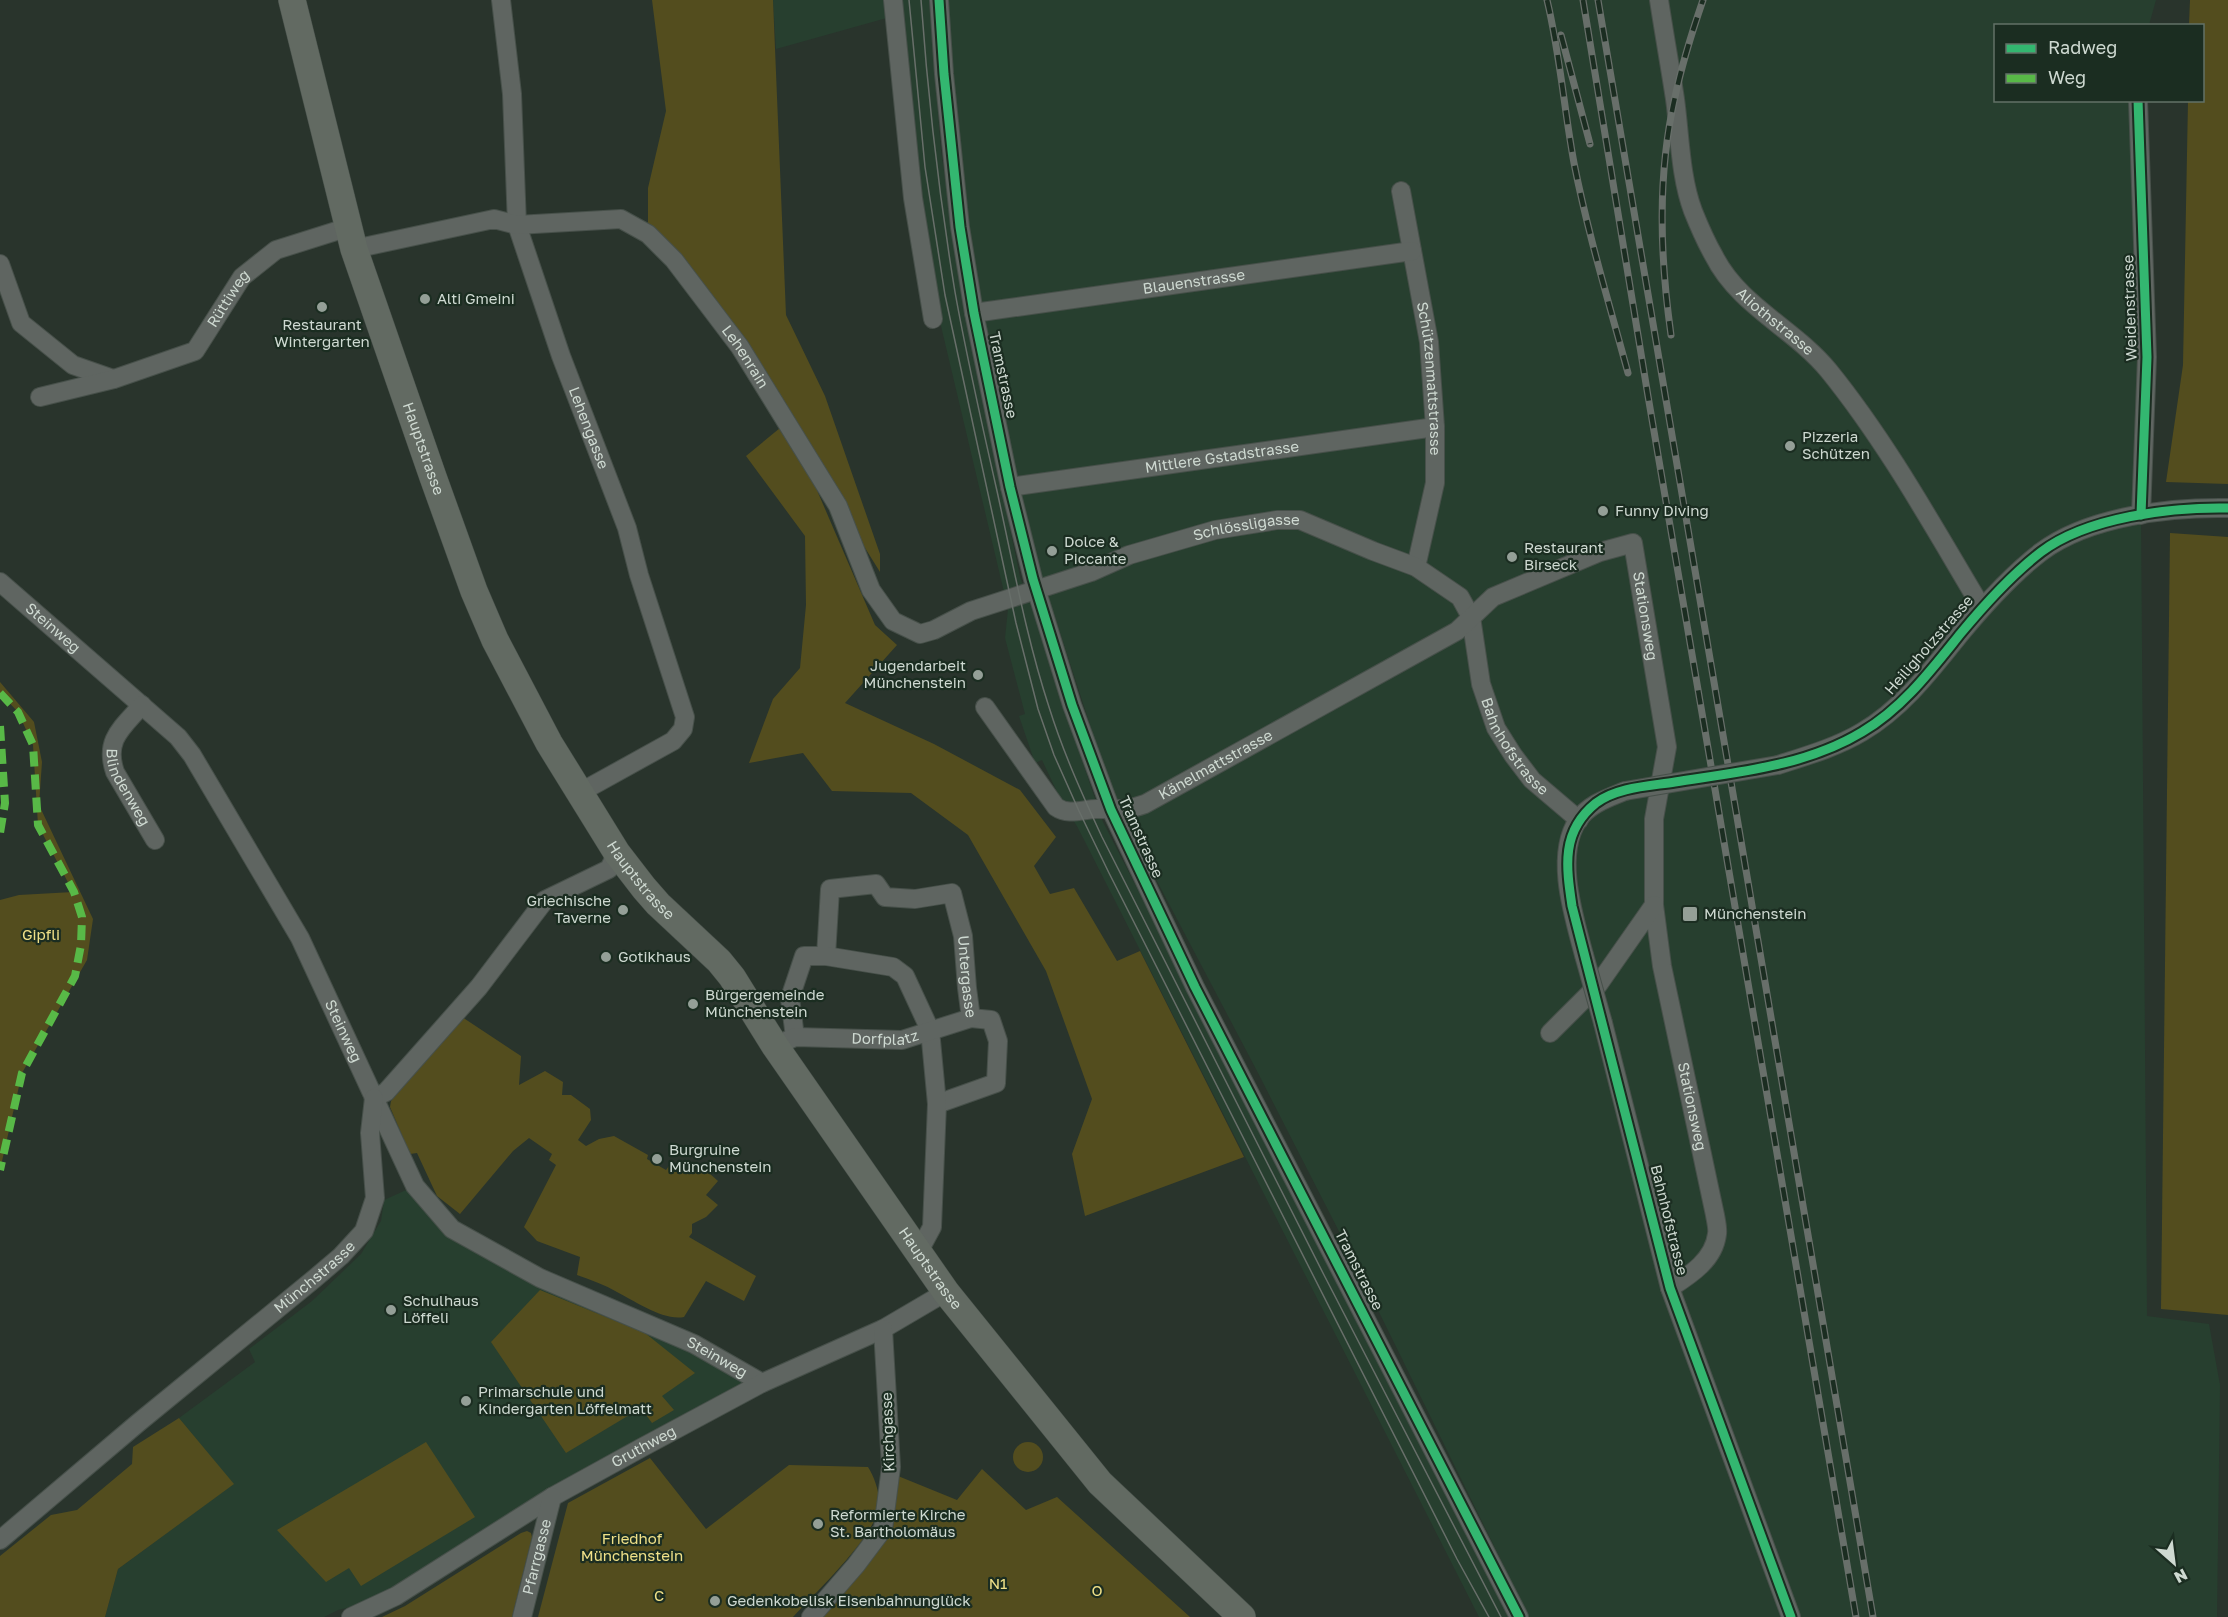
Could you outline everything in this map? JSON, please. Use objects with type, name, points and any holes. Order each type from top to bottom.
[{"type":"main road","name":"Hauptstrasse","points":[[292,0],[352,238],[474,591],[495,640],[527,703],[579,793],[617,853],[658,904],[719,961],[785,1042],[864,1175],[946,1292],[1100,1483],[1242,1617]]},
{"type":"street","name":"Lehengasse","points":[[501,0],[512,94],[517,225],[561,356],[627,528],[639,575],[685,717],[683,729],[674,741],[579,793]]},
{"type":"street","points":[[893,0],[913,198],[933,319]]},
{"type":"street","name":"Tramstrasse","points":[[939,0],[944,74],[960,227],[974,313],[1010,487],[1036,591],[1072,705],[1111,810],[1195,987],[1520,1617]]},
{"type":"street","name":"Aliothstrasse","points":[[1659,0],[1685,177],[1693,209],[1715,258],[1729,280],[1754,305],[1790,334],[1828,370],[1890,455],[1982,608]]},
{"type":"street","name":"Weidenstrasse","points":[[2138,102],[2147,357],[2141,515]]},
{"type":"street","name":"Schützenmattstrasse","points":[[1401,190],[1429,342],[1435,427],[1435,483],[1416,567]]},
{"type":"street","name":"Lehenrain","points":[[352,238],[494,219],[517,225],[621,219],[648,234],[674,260],[740,347],[838,506],[871,590],[893,621],[920,634],[934,630],[971,611],[1036,591]]},
{"type":"street","name":"Rüttiweg","points":[[40,396],[114,379],[195,351],[242,277],[276,250],[352,238]]},
{"type":"street","name":"Blauenstrasse","points":[[974,313],[1412,251]]},
{"type":"street","points":[[0,264],[21,323],[73,365],[114,379]]},
{"type":"street","name":"Mittlere Gstadstrasse","points":[[1010,487],[1435,427]]},
{"type":"street","name":"Heiligholzstrasse","points":[[1579,820],[1598,802],[1625,791],[1778,765],[1821,751],[1862,732],[1898,705],[1926,676],[1982,608],[2042,551],[2068,536],[2094,526],[2141,515],[2186,508],[2227,508]]},
{"type":"street","name":"Schlössligasse","points":[[1036,591],[1091,572],[1129,555],[1215,530],[1277,520],[1300,520],[1416,567],[1460,597],[1472,617]]},
{"type":"street","name":"Stationsweg","points":[[1472,617],[1493,597],[1513,587],[1600,552],[1633,543],[1667,747],[1654,819],[1654,905],[1662,966],[1718,1234],[1711,1255],[1695,1271],[1670,1288]]},
{"type":"street","name":"Steinweg","points":[[0,582],[178,737],[192,755],[300,938],[415,1185],[452,1229],[540,1278],[694,1344],[762,1383]]},
{"type":"street","name":"Känelmattstrasse","points":[[985,707],[1056,807],[1062,811],[1071,812],[1097,809],[1128,810],[1144,804],[1457,631],[1472,617]]},
{"type":"street","name":"Bahnhofstrasse","points":[[1472,617],[1481,684],[1496,728],[1532,780],[1579,820],[1567,847],[1568,881],[1572,906],[1604,1023],[1670,1288],[1791,1617]]},
{"type":"street","name":"Blindenweg","points":[[142,705],[117,734],[112,744],[111,761],[115,772],[155,840]]},
{"type":"street","points":[[374,1098],[386,1092],[479,987],[545,900],[609,869],[617,853]]},
{"type":"street","name":"Untergasse","points":[[826,956],[830,889],[876,884],[885,897],[915,899],[952,893],[963,936],[966,988],[971,1018],[991,1020],[998,1041],[996,1083],[937,1104]]},
{"type":"street","points":[[1550,1033],[1599,985],[1654,905]]},
{"type":"street","points":[[785,1042],[790,998],[804,956],[826,956],[893,967],[905,976],[930,1030],[937,1104],[932,1227],[919,1251]]},
{"type":"street","name":"Dorfplatz","points":[[785,1042],[902,1040],[971,1018]]},
{"type":"street","name":"Münchstrasse","points":[[0,1540],[314,1279],[364,1231],[375,1198],[370,1133],[374,1098]]},
{"type":"street","name":"Gruthweg","points":[[351,1617],[396,1596],[552,1497],[762,1383],[883,1329],[946,1292]]},
{"type":"street","name":"Kirchgasse","points":[[811,1617],[856,1565],[883,1529],[891,1467],[883,1329]]},
{"type":"street","name":"Pfarrgasse","points":[[522,1617],[552,1497]]},
{"type":"shaded area","points":[[773,0],[929,0],[941,150],[961,291],[1020,577],[1103,822],[1511,1617],[1479,1617],[1078,828],[1060,798],[1042,760],[1035,763],[1019,716],[1025,714],[1005,638],[1008,609],[941,326],[925,238],[901,14],[776,49]]},
{"type":"shaded area","points":[[939,0],[2156,0],[2149,24],[1994,24],[1994,102],[2143,102],[2141,515],[2147,1316],[2209,1324],[2220,1385],[2217,1617],[1529,1617],[1347,1247],[1138,845],[1107,777],[1054,614],[1036,591],[974,313]]},
{"type":"shaded area","name":"Primarschule und Kindergarten Löffelmatt","points":[[415,1186],[452,1229],[762,1383],[396,1596],[338,1610],[324,1617],[105,1617],[118,1569],[233,1484],[179,1418],[255,1362],[249,1349],[312,1301],[361,1254],[381,1221],[384,1200]]},
{"type":"green space","points":[[652,0],[773,0],[786,315],[825,396],[880,554],[880,572],[740,347],[648,234],[648,188],[666,111]]},
{"type":"green space","points":[[2190,0],[2228,0],[2228,484],[2166,482],[2183,365],[2188,102],[2204,102],[2204,24],[2189,24]]},
{"type":"green space","points":[[780,428],[813,481],[875,625],[897,645],[845,703],[934,744],[1020,790],[1056,837],[1034,866],[1050,894],[1074,888],[1117,961],[1140,951],[1244,1157],[1085,1216],[1072,1154],[1092,1099],[1046,971],[968,835],[911,793],[832,791],[803,753],[749,763],[773,699],[800,668],[806,605],[805,536],[746,456]]},
{"type":"green space","points":[[2170,533],[2228,537],[2228,1315],[2161,1309]]},
{"type":"green space","name":"Gipfli","points":[[0,682],[34,722],[42,762],[39,805],[93,919],[87,960],[22,1073],[0,1170],[0,900],[19,895],[73,892],[38,825],[33,745],[18,712],[0,693]]},
{"type":"green space","points":[[462,1017],[521,1056],[519,1085],[545,1071],[563,1082],[562,1095],[571,1095],[590,1109],[591,1120],[578,1140],[586,1146],[599,1139],[614,1136],[648,1155],[647,1159],[666,1170],[671,1163],[694,1169],[700,1165],[718,1181],[706,1195],[718,1205],[706,1217],[692,1224],[692,1233],[689,1237],[756,1276],[744,1301],[706,1281],[684,1317],[667,1316],[608,1287],[577,1275],[580,1257],[537,1241],[524,1227],[556,1165],[549,1160],[552,1154],[529,1138],[513,1151],[460,1214],[437,1196],[417,1153],[410,1154],[390,1107],[391,1101]]},
{"type":"green space","points":[[540,1290],[645,1333],[695,1373],[662,1396],[674,1410],[652,1423],[641,1408],[566,1453],[491,1342]]},
{"type":"green space","points":[[179,1418],[234,1484],[118,1569],[105,1617],[0,1617],[0,1556],[51,1515],[77,1510],[132,1464],[133,1447]]},
{"type":"green space","points":[[426,1442],[475,1517],[361,1586],[349,1568],[326,1582],[277,1530]]},
{"type":"green space","points":[[1028,1442],[1038,1447],[1043,1457],[1038,1467],[1028,1472],[1018,1467],[1013,1457],[1018,1447]]},
{"type":"green space","name":"Friedhof Münchenstein","points":[[650,1458],[706,1529],[789,1465],[868,1467],[877,1488],[878,1511],[865,1537],[854,1551],[793,1617],[538,1617],[568,1503]]},
{"type":"green space","points":[[982,1469],[1026,1510],[1057,1497],[1190,1617],[819,1617],[893,1529],[898,1476],[957,1500]]},
{"type":"green space","points":[[527,1531],[532,1537],[512,1617],[382,1617],[405,1606]]},
{"type":"tram line","points":[[909,0],[925,167],[945,295],[1016,623],[1038,709],[1054,755],[1109,873],[1457,1559],[1489,1617]]},
{"type":"tram line","points":[[921,0],[939,183],[960,317],[1027,627],[1054,724],[1102,837],[1324,1275],[1501,1617]]},
{"type":"railway","points":[[1547,0],[1580,190],[1628,373]]},
{"type":"railway","points":[[1583,0],[1648,396],[1856,1617]]},
{"type":"railway","points":[[1598,0],[1873,1617]]},
{"type":"railway","points":[[1671,335],[1664,276],[1662,216],[1665,156],[1678,85],[1703,0]]},
{"type":"railway","points":[[1561,35],[1590,144]]},
{"type":"marked path","points":[[0,693],[18,712],[33,745],[38,825],[74,892],[82,917],[81,945],[75,976],[22,1073],[0,1170]]},
{"type":"marked path","points":[[0,726],[5,803],[0,833]]},
{"type":"cycle path","points":[[939,0],[944,74],[960,227],[974,313],[1010,487],[1033,579],[1072,705],[1111,810],[1195,987],[1519,1617]]},
{"type":"cycle path","points":[[2138,102],[2147,357],[2141,515]]},
{"type":"cycle path","points":[[1791,1617],[1670,1288],[1572,906],[1568,877],[1571,837],[1585,814],[1596,803],[1624,790],[1771,766],[1818,753],[1862,732],[1904,700],[1979,611],[2009,580],[2041,552],[2060,540],[2105,522],[2130,516],[2156,512],[2228,508]]},
{"type":"place","name":"Alti Gmeini","points":[[425,299]]},
{"type":"place","name":"Restaurant Wintergarten","points":[[322,307]]},
{"type":"place","name":"Pizzeria Schützen","points":[[1790,446]]},
{"type":"place","name":"Funny Diving","points":[[1603,511]]},
{"type":"place","name":"Dolce & Piccante","points":[[1052,551]]},
{"type":"place","name":"Restaurant Birseck","points":[[1512,557]]},
{"type":"place","name":"Jugendarbeit Münchenstein","points":[[978,675]]},
{"type":"place","name":"Griechische Taverne","points":[[623,910]]},
{"type":"place","name":"Münchenstein","points":[[1690,914]]},
{"type":"place","name":"Gotikhaus","points":[[606,957]]},
{"type":"place","name":"Bürgergemeinde Münchenstein","points":[[693,1004]]},
{"type":"place","name":"Burgruine Münchenstein","points":[[657,1159]]},
{"type":"place","name":"Schulhaus Löffeli","points":[[391,1310]]},
{"type":"place","name":"Primarschule und Kindergarten Löffelmatt","points":[[466,1401]]},
{"type":"place","name":"Reformierte Kirche St. Bartholomäus","points":[[818,1524]]},
{"type":"place","name":"Gedenkobelisk Eisenbahnunglück","points":[[715,1601]]},
{"type":"park label","name":"N1","points":[[998,1584]]},
{"type":"park label","name":"O","points":[[1097,1591]]},
{"type":"park label","name":"C","points":[[659,1596]]}]
